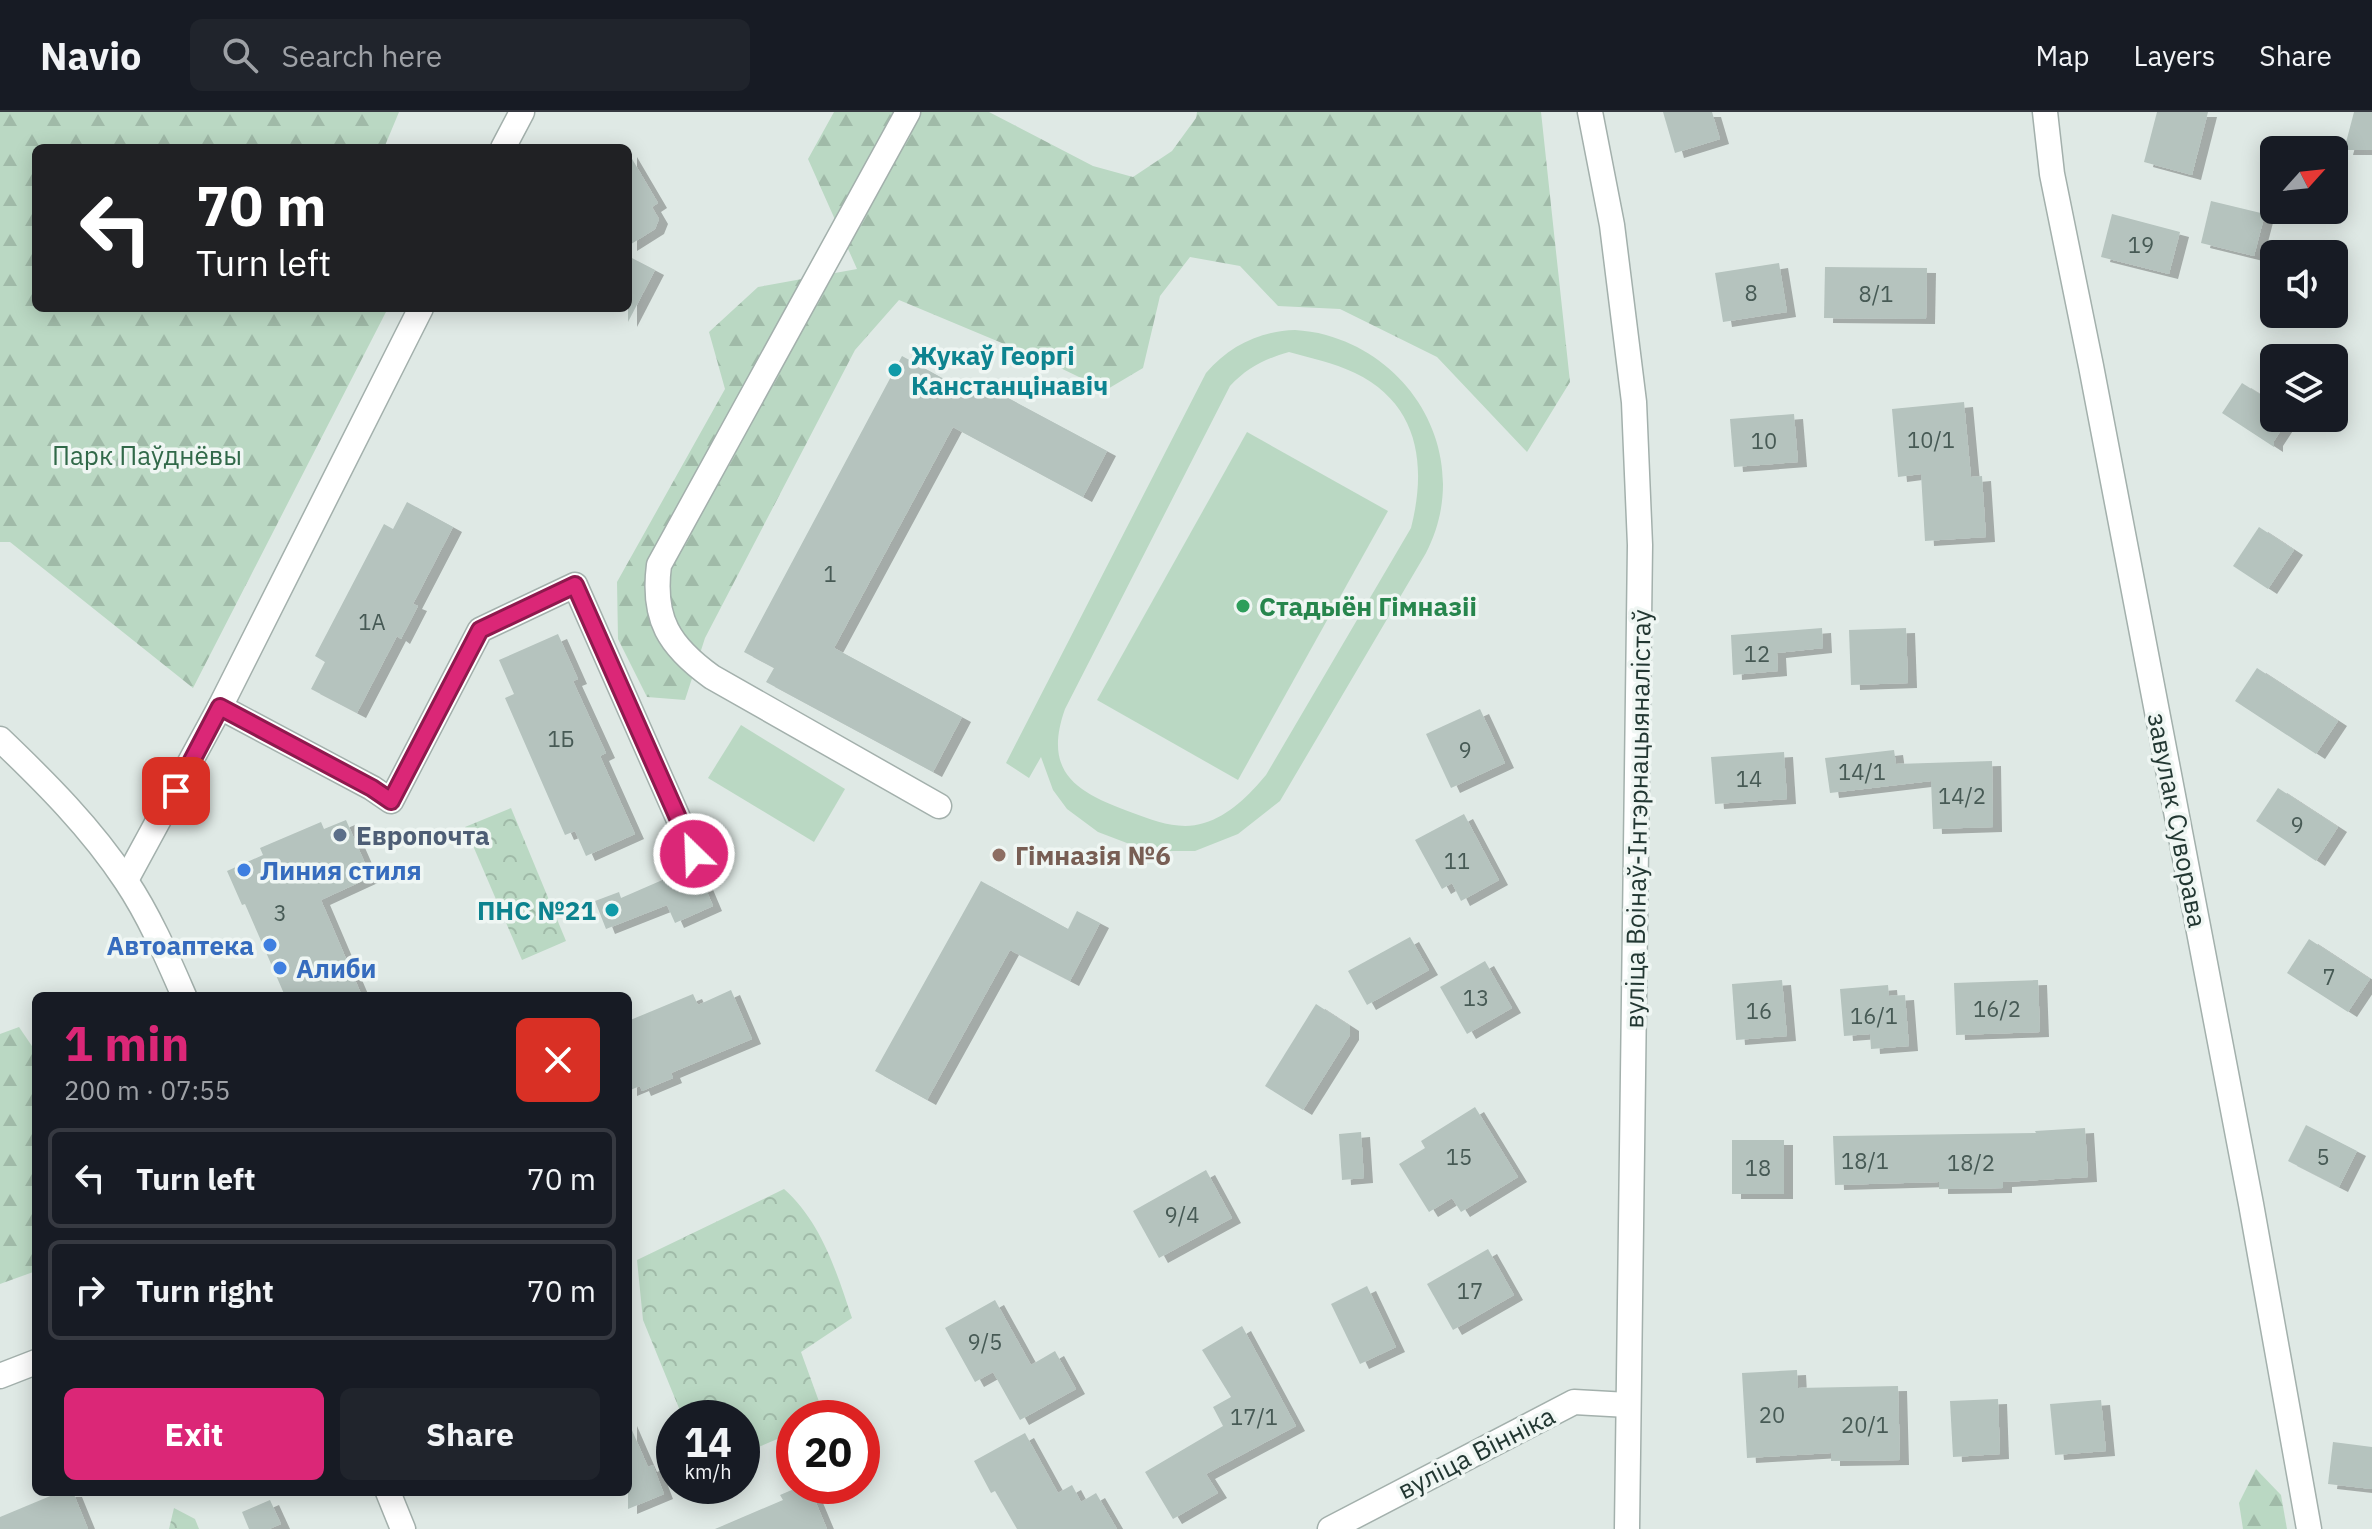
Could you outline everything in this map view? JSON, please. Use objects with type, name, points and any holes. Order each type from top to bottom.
[{"type":"street","points":[[505,144],[522,112]]},
{"type":"street","points":[[908,112],[659,565],[655,593],[661,618],[685,658],[712,677],[939,806]]},
{"type":"street","name":"вуліца Воінаў-Інтэрнацыяналістаў","points":[[1590,112],[1612,225],[1634,402],[1640,545],[1627,1529]]},
{"type":"street","name":"завулак Суворава","points":[[2045,112],[2052,174],[2245,1173],[2309,1529]]},
{"type":"street","points":[[126,880],[220,707],[419,312]]},
{"type":"street","points":[[220,707],[391,801],[480,630],[575,585],[694,854]]},
{"type":"street","points":[[0,739],[63,800],[126,880],[152,926],[182,992]]},
{"type":"street","points":[[0,1376],[32,1364]]},
{"type":"street","name":"вуліца Вінніка","points":[[1330,1529],[1574,1402],[1628,1405]]},
{"type":"street","points":[[390,1496],[403,1529]]},
{"type":"green space","name":"Парк Паўднёвы","points":[[0,112],[399,112],[386,144],[32,144],[32,312],[386,312],[193,688],[10,542],[0,542]]},
{"type":"green space","points":[[834,112],[989,112],[1093,166],[1133,177],[1172,151],[1197,112],[1541,112],[1570,382],[1527,452],[1437,357],[1340,309],[1278,306],[1240,266],[1190,257],[1160,296],[1143,368],[1106,390],[1050,363],[899,300],[855,350],[705,638],[685,700],[647,697],[618,639],[617,582],[725,389],[709,332],[758,287],[857,269],[808,159]]},
{"type":"green space","points":[[1282,331],[1318,333],[1359,348],[1388,368],[1411,392],[1428,420],[1439,452],[1443,485],[1439,519],[1426,553],[1280,801],[1238,834],[1195,851],[1140,848],[1098,832],[1067,809],[1053,790],[1041,757],[1029,778],[1006,763],[1206,373],[1235,348],[1258,337]],"holes":[[[1289,352],[1355,373],[1393,401],[1413,438],[1417,459],[1418,482],[1411,528],[1266,775],[1238,804],[1213,820],[1186,826],[1159,822],[1096,797],[1070,778],[1058,750],[1065,709],[1230,386],[1250,369]]]},
{"type":"green space","name":"Стадыён Гімназіі","points":[[1247,432],[1388,511],[1238,780],[1097,700]]},
{"type":"green space","points":[[741,725],[845,789],[814,842],[708,778]]},
{"type":"green space","points":[[511,808],[566,941],[522,960],[465,827]]},
{"type":"green space","points":[[19,1027],[32,1046],[32,1272],[0,1284],[0,1034]]},
{"type":"green space","points":[[784,1189],[818,1232],[852,1318],[801,1352],[818,1400],[776,1400],[776,1440],[760,1446],[760,1400],[676,1400],[643,1320],[637,1260]]},
{"type":"green space","points":[[2256,1469],[2281,1495],[2287,1529],[2243,1529],[2239,1503]]},
{"type":"green space","points":[[174,1508],[195,1519],[199,1529],[169,1529]]},
{"type":"building","points":[[1663,112],[1712,112],[1720,139],[1675,153]]},
{"type":"building","points":[[2157,112],[2208,112],[2192,175],[2144,162]]},
{"type":"building","points":[[2354,112],[2372,112],[2372,150],[2348,150],[2348,136]]},
{"type":"building","points":[[632,159],[658,203],[652,207],[659,219],[655,229],[632,243]]},
{"type":"building","points":[[2211,201],[2260,213],[2262,224],[2254,256],[2201,243]]},
{"type":"building","points":[[2112,214],[2180,232],[2169,274],[2101,257]]},
{"type":"building","points":[[632,258],[655,270],[628,322],[628,312],[632,312]]},
{"type":"building","points":[[1779,263],[1787,312],[1723,322],[1715,273]]},
{"type":"building","points":[[1825,267],[1927,268],[1926,319],[1824,318]]},
{"type":"building","points":[[902,356],[973,395],[980,383],[1107,451],[1083,497],[953,427],[834,648],[962,717],[933,772],[766,682],[774,668],[744,652]]},
{"type":"building","points":[[2242,383],[2260,394],[2260,432],[2280,432],[2274,447],[2222,413]]},
{"type":"building","points":[[1964,402],[1971,477],[1982,476],[1986,537],[1925,541],[1921,474],[1898,477],[1892,409]]},
{"type":"building","points":[[1794,414],[1798,462],[1734,467],[1730,419]]},
{"type":"building","points":[[407,502],[453,527],[413,604],[418,606],[401,639],[397,636],[357,713],[311,689],[325,662],[315,656],[384,524],[393,529]]},
{"type":"building","points":[[2259,527],[2294,550],[2268,589],[2233,566]]},
{"type":"building","points":[[1822,628],[1823,648],[1777,653],[1778,671],[1733,675],[1731,635]]},
{"type":"building","points":[[1906,628],[1908,683],[1851,685],[1849,630]]},
{"type":"building","points":[[558,634],[578,679],[573,681],[606,753],[600,756],[635,834],[586,856],[575,831],[565,835],[505,698],[514,694],[499,660]]},
{"type":"building","points":[[2257,668],[2338,721],[2316,754],[2235,701]]},
{"type":"building","points":[[1480,709],[1505,763],[1451,788],[1426,734]]},
{"type":"building","points":[[1894,750],[1896,764],[1992,761],[1993,827],[1933,829],[1931,781],[1830,793],[1825,758]]},
{"type":"building","points":[[1784,752],[1787,799],[1715,804],[1711,757]]},
{"type":"building","points":[[2278,788],[2338,827],[2316,861],[2256,821]]},
{"type":"building","points":[[1464,814],[1499,880],[1461,901],[1452,883],[1442,889],[1415,840]]},
{"type":"building","points":[[346,820],[371,877],[321,900],[360,992],[283,992],[245,904],[242,905],[227,871],[263,855],[260,848],[321,822],[324,829]]},
{"type":"building","points":[[690,868],[697,868],[713,906],[675,923],[667,905],[606,929],[595,901],[619,892],[621,898]]},
{"type":"building","points":[[981,881],[1068,929],[1077,911],[1100,923],[1070,981],[1010,950],[927,1100],[875,1071]]},
{"type":"building","points":[[1410,937],[1429,970],[1367,1005],[1348,971]]},
{"type":"building","points":[[2309,939],[2370,979],[2348,1012],[2287,973]]},
{"type":"building","points":[[1485,961],[1512,1008],[1467,1034],[1440,987]]},
{"type":"building","points":[[1782,980],[1787,1036],[1736,1040],[1732,984]]},
{"type":"building","points":[[2038,980],[2040,1032],[1956,1035],[1954,983]]},
{"type":"building","points":[[1888,985],[1889,996],[1905,995],[1909,1046],[1871,1049],[1870,1034],[1844,1036],[1840,989]]},
{"type":"building","points":[[731,990],[752,1039],[671,1073],[673,1078],[642,1091],[640,1086],[632,1089],[632,1019],[693,994],[698,1005]]},
{"type":"building","points":[[1316,1004],[1350,1026],[1350,1035],[1303,1110],[1265,1086]]},
{"type":"building","points":[[1475,1107],[1518,1177],[1461,1212],[1452,1198],[1429,1212],[1399,1164],[1425,1148],[1421,1141]]},
{"type":"building","points":[[2306,1125],[2357,1151],[2339,1187],[2288,1161]]},
{"type":"building","points":[[2085,1128],[2088,1177],[2003,1182],[2003,1188],[1939,1189],[1939,1182],[1835,1185],[1833,1136],[2036,1133]]},
{"type":"building","points":[[1361,1132],[1364,1178],[1342,1180],[1339,1134]]},
{"type":"building","points":[[1732,1140],[1784,1140],[1784,1194],[1732,1194]]},
{"type":"building","points":[[1206,1170],[1232,1218],[1159,1258],[1133,1211]]},
{"type":"building","points":[[1488,1249],[1514,1295],[1453,1330],[1427,1284]]},
{"type":"building","points":[[1367,1286],[1396,1347],[1360,1364],[1331,1304]]},
{"type":"building","points":[[995,1300],[1031,1365],[1055,1351],[1076,1389],[1020,1420],[993,1372],[975,1382],[945,1328]]},
{"type":"building","points":[[1242,1326],[1296,1426],[1206,1474],[1218,1493],[1173,1519],[1145,1472],[1223,1426],[1213,1407],[1231,1397],[1202,1350]]},
{"type":"building","points":[[1797,1370],[1798,1388],[1898,1386],[1900,1460],[1831,1461],[1831,1453],[1747,1458],[1742,1373]]},
{"type":"building","points":[[1998,1399],[2000,1454],[1953,1457],[1950,1401]]},
{"type":"building","points":[[2101,1400],[2106,1451],[2055,1455],[2050,1404]]},
{"type":"building","points":[[632,1430],[648,1467],[653,1465],[656,1473],[656,1497],[628,1509],[628,1496],[632,1496]]},
{"type":"building","points":[[1025,1433],[1058,1493],[1072,1485],[1081,1502],[1096,1493],[1117,1529],[1017,1529],[995,1491],[991,1493],[974,1461]]},
{"type":"building","points":[[2333,1442],[2372,1447],[2372,1489],[2328,1484]]},
{"type":"building","points":[[50,1496],[75,1496],[88,1529],[0,1529],[0,1517]]},
{"type":"building","points":[[270,1500],[281,1524],[269,1529],[249,1529],[242,1512]]},
{"type":"building","points":[[776,1503],[817,1504],[827,1529],[715,1529]]},
{"type":"place","name":"Жукаў Георгі Канстанцінавіч","points":[[895,370]]},
{"type":"place","name":"Стадыён Гімназіі","points":[[1243,606]]},
{"type":"place","name":"Европочта","points":[[340,835]]},
{"type":"place","name":"Гімназія №6","points":[[999,855]]},
{"type":"place","name":"Линия стиля","points":[[244,870]]},
{"type":"place","name":"ПНС №21","points":[[612,910]]},
{"type":"place","name":"Автоаптека","points":[[270,945]]},
{"type":"place","name":"Алиби","points":[[280,968]]},
{"type":"route","points":[[176,791],[220,707],[391,801],[480,630],[575,585],[694,854]]}]
